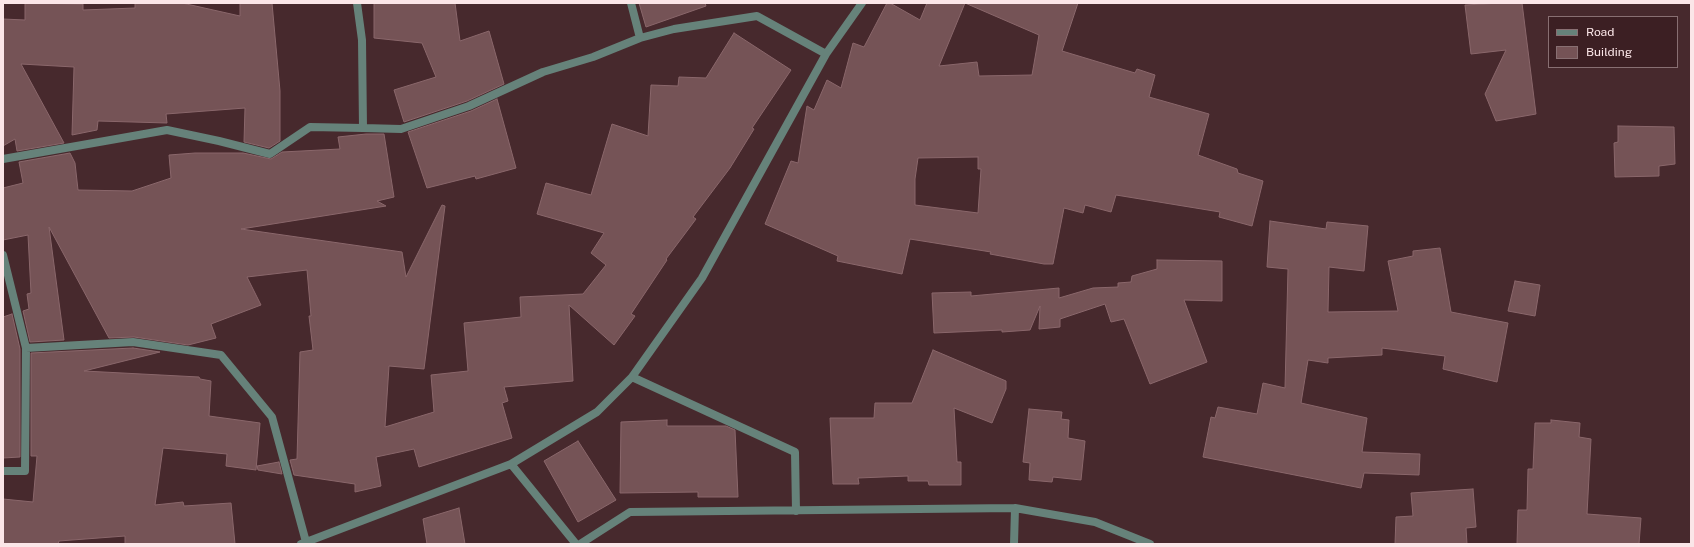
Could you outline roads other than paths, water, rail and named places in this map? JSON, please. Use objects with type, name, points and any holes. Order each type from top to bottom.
[{"type":"street","points":[[357,3],[362,40],[363,128]]},
{"type":"street","points":[[631,3],[640,38]]},
{"type":"street","points":[[26,348],[134,342],[221,355],[272,417],[303,543],[512,464],[597,412],[632,377],[702,278],[826,54],[862,3]]},
{"type":"street","points":[[3,159],[167,130],[270,154],[310,126],[402,129],[469,106],[543,72],[593,58],[640,38],[674,29],[757,16],[826,54]]},
{"type":"street","points":[[3,255],[26,348],[25,471],[3,471]]},
{"type":"street","points":[[632,377],[795,452],[796,511]]},
{"type":"street","points":[[512,464],[576,544]]},
{"type":"street","points":[[1014,544],[1015,508]]},
{"type":"street","points":[[580,544],[630,512],[1015,508],[1095,522],[1150,544]]}]
